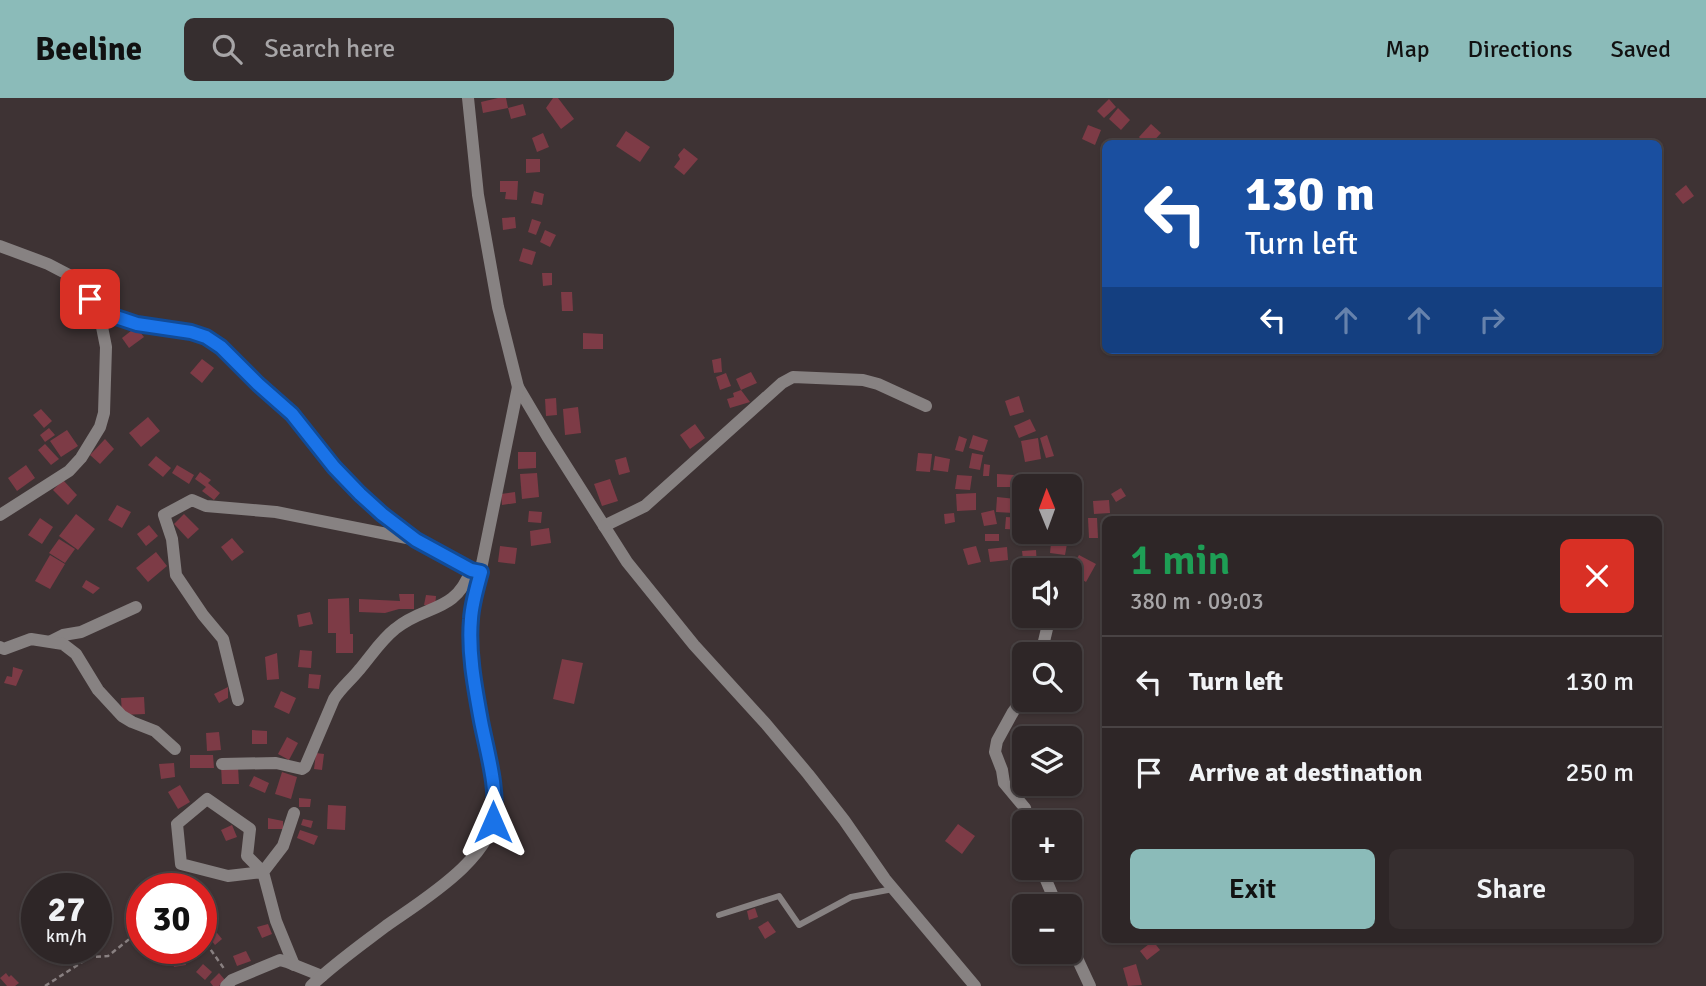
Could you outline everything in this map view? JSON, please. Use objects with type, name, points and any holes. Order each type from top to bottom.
[{"type":"street","points":[[468,98],[480,207],[498,307],[518,387],[627,562],[694,645],[808,774],[893,889],[975,986]]},
{"type":"street","points":[[0,246],[48,264],[71,276],[81,285],[102,327],[106,347],[104,413],[100,427],[81,458],[69,471],[0,515]]},
{"type":"street","points":[[90,299],[105,313],[137,324],[191,332],[206,337],[221,347],[292,414],[334,467],[382,514],[416,540],[476,571]]},
{"type":"street","points":[[604,526],[645,506],[782,383],[793,377],[863,380],[926,406]]},
{"type":"street","points":[[311,986],[448,880],[471,858],[489,834],[495,811],[476,689],[470,635],[471,618],[476,571],[518,387]]},
{"type":"street","points":[[238,700],[223,639],[176,575],[172,539],[164,514],[192,500],[206,506],[276,512],[416,540]]},
{"type":"street","points":[[222,764],[276,763],[302,769],[306,767],[339,691],[396,628],[420,613],[448,603],[476,571]]},
{"type":"street","points":[[51,641],[63,635],[81,632],[136,607]]},
{"type":"street","points":[[0,647],[4,649],[32,639],[62,644],[76,654],[98,690],[122,716],[155,731],[175,749]]},
{"type":"street","points":[[1013,712],[995,752],[1004,783],[1026,810]]},
{"type":"street","points":[[294,965],[276,921],[263,872],[247,856],[250,829],[207,799],[177,824],[181,864],[228,876],[263,872],[283,846],[295,813]]},
{"type":"street","points":[[229,983],[280,960],[322,976]]},
{"type":"street","points":[[1080,964],[1090,986]]},
{"type":"lane","points":[[719,915],[779,896],[799,926],[851,897],[893,889]]},
{"type":"path","points":[[45,986],[90,957],[108,956],[126,941]]},
{"type":"path","points":[[217,963],[229,983]]},
{"type":"building","points":[[506,98],[508,108],[483,113],[481,102]]},
{"type":"building","points":[[553,98],[558,98],[574,119],[561,129],[546,108]]},
{"type":"building","points":[[1109,99],[1116,107],[1104,118],[1097,111]]},
{"type":"building","points":[[523,104],[526,115],[511,119],[508,108]]},
{"type":"building","points":[[1118,108],[1130,120],[1121,130],[1109,119]]},
{"type":"building","points":[[1151,124],[1161,133],[1155,140],[1142,140],[1139,137]]},
{"type":"building","points":[[1088,125],[1101,130],[1095,145],[1082,139]]},
{"type":"building","points":[[626,131],[650,147],[640,162],[616,146]]},
{"type":"building","points":[[543,133],[549,147],[537,152],[532,138]]},
{"type":"building","points":[[684,148],[698,159],[684,175],[674,167]]},
{"type":"building","points":[[526,159],[540,159],[540,172],[526,173]]},
{"type":"building","points":[[500,181],[518,181],[517,200],[505,199],[506,192],[500,192]]},
{"type":"building","points":[[1686,185],[1694,196],[1683,204],[1675,194]]},
{"type":"building","points":[[534,191],[544,194],[542,205],[531,203]]},
{"type":"building","points":[[515,217],[516,228],[503,230],[502,218]]},
{"type":"building","points":[[532,219],[541,222],[536,235],[528,232]]},
{"type":"building","points":[[545,230],[556,235],[550,247],[540,242]]},
{"type":"building","points":[[523,248],[536,252],[532,265],[519,261]]},
{"type":"building","points":[[542,273],[552,273],[552,285],[543,286]]},
{"type":"building","points":[[561,292],[572,292],[573,311],[562,311]]},
{"type":"building","points":[[136,327],[144,337],[129,348],[122,338]]},
{"type":"building","points":[[583,333],[603,334],[603,349],[583,349]]},
{"type":"building","points":[[721,358],[722,372],[714,373],[712,360]]},
{"type":"building","points":[[202,359],[214,368],[202,383],[190,373]]},
{"type":"building","points":[[751,372],[757,383],[741,390],[736,379]]},
{"type":"building","points":[[726,373],[731,386],[720,390],[716,377]]},
{"type":"building","points":[[741,390],[750,402],[730,408],[727,399],[734,397],[733,393]]},
{"type":"building","points":[[1019,396],[1024,412],[1010,416],[1005,401]]},
{"type":"building","points":[[556,398],[557,415],[546,416],[545,399]]},
{"type":"building","points":[[578,407],[581,433],[565,435],[563,409]]},
{"type":"building","points":[[41,409],[52,421],[44,428],[33,415]]},
{"type":"building","points":[[148,417],[160,431],[141,447],[129,433]]},
{"type":"building","points":[[1030,419],[1036,431],[1019,438],[1014,426]]},
{"type":"building","points":[[695,424],[705,438],[690,449],[680,435]]},
{"type":"building","points":[[49,428],[55,435],[45,442],[40,435]]},
{"type":"building","points":[[67,430],[78,446],[61,457],[50,441]]},
{"type":"building","points":[[973,435],[988,440],[984,452],[969,448]]},
{"type":"building","points":[[1047,435],[1054,456],[1046,458],[1040,438]]},
{"type":"building","points":[[959,436],[967,439],[963,452],[955,450]]},
{"type":"building","points":[[1038,438],[1041,459],[1025,462],[1021,441]]},
{"type":"building","points":[[105,439],[114,449],[100,464],[90,455]]},
{"type":"building","points":[[45,444],[59,459],[51,465],[38,450]]},
{"type":"building","points":[[518,452],[536,452],[536,468],[518,469]]},
{"type":"building","points":[[918,453],[932,454],[930,472],[916,471]]},
{"type":"building","points":[[972,453],[983,455],[980,470],[969,468]]},
{"type":"building","points":[[156,456],[171,468],[163,477],[148,465]]},
{"type":"building","points":[[935,456],[950,459],[948,472],[933,470]]},
{"type":"building","points":[[626,457],[630,472],[619,475],[615,460]]},
{"type":"building","points":[[984,464],[990,465],[989,476],[983,476]]},
{"type":"building","points":[[26,465],[35,478],[17,491],[8,478]]},
{"type":"building","points":[[177,465],[194,475],[189,484],[172,473]]},
{"type":"building","points":[[200,472],[211,480],[208,483],[220,493],[214,500],[202,491],[206,487],[195,479]]},
{"type":"building","points":[[537,473],[539,497],[522,499],[520,474]]},
{"type":"building","points":[[997,474],[1012,475],[1012,487],[997,487]]},
{"type":"building","points":[[957,475],[972,476],[970,490],[955,489]]},
{"type":"building","points":[[610,479],[618,501],[602,506],[594,484]]},
{"type":"building","points":[[63,480],[77,495],[68,505],[53,490]]},
{"type":"building","points":[[1121,488],[1126,496],[1116,502],[1111,494]]},
{"type":"building","points":[[515,492],[516,503],[502,505],[501,494]]},
{"type":"building","points":[[976,493],[976,510],[957,511],[956,494]]},
{"type":"building","points":[[997,497],[1012,499],[1012,513],[996,512]]},
{"type":"building","points":[[1109,500],[1110,513],[1094,514],[1093,501]]},
{"type":"building","points":[[117,505],[131,512],[122,528],[108,520]]},
{"type":"building","points":[[994,510],[997,524],[984,526],[981,513]]},
{"type":"building","points":[[529,511],[542,512],[541,523],[528,522]]},
{"type":"building","points":[[954,513],[955,522],[945,524],[944,514]]},
{"type":"building","points":[[76,514],[95,529],[78,550],[59,536]]},
{"type":"building","points":[[184,514],[199,529],[188,539],[174,524]]},
{"type":"building","points":[[1006,517],[1012,517],[1012,529],[1005,529]]},
{"type":"building","points":[[40,518],[53,527],[42,544],[28,535]]},
{"type":"building","points":[[1088,518],[1097,518],[1098,538],[1089,538]]},
{"type":"building","points":[[149,525],[158,536],[146,546],[137,534]]},
{"type":"building","points":[[549,528],[551,543],[531,546],[530,531]]},
{"type":"building","points":[[985,534],[999,534],[999,541],[985,541]]},
{"type":"building","points":[[232,538],[244,552],[232,561],[221,547]]},
{"type":"building","points":[[59,539],[75,549],[65,563],[49,553]]},
{"type":"building","points":[[1051,544],[1067,544],[1065,555],[1050,553]]},
{"type":"building","points":[[500,546],[517,548],[515,564],[498,562]]},
{"type":"building","points":[[976,546],[981,562],[968,565],[963,549]]},
{"type":"building","points":[[1007,547],[1008,560],[990,562],[988,549]]},
{"type":"building","points":[[1036,550],[1036,558],[1023,558],[1022,551]]},
{"type":"building","points":[[156,552],[167,566],[148,582],[136,568]]},
{"type":"building","points":[[50,555],[65,564],[50,589],[35,581]]},
{"type":"building","points":[[1079,555],[1096,564],[1086,582],[1082,580],[1082,558],[1077,558]]},
{"type":"building","points":[[86,580],[100,588],[93,594],[82,587]]},
{"type":"building","points":[[399,594],[414,594],[414,609],[385,613],[359,612],[359,599],[400,601]]},
{"type":"building","points":[[426,595],[436,596],[435,607],[424,605]]},
{"type":"building","points":[[349,598],[353,653],[336,653],[336,633],[328,633],[328,599]]},
{"type":"building","points":[[310,612],[313,624],[299,627],[297,615]]},
{"type":"building","points":[[300,650],[312,651],[311,668],[298,667]]},
{"type":"building","points":[[277,653],[279,679],[267,680],[265,657]]},
{"type":"building","points":[[562,659],[583,663],[574,704],[553,699]]},
{"type":"building","points":[[13,667],[23,670],[16,686],[4,683],[7,676],[12,677]]},
{"type":"building","points":[[309,674],[321,675],[319,689],[308,688]]},
{"type":"building","points":[[228,687],[228,698],[219,703],[214,694]]},
{"type":"building","points":[[281,691],[296,698],[289,714],[274,707]]},
{"type":"building","points":[[144,697],[145,714],[122,715],[121,698]]},
{"type":"building","points":[[252,730],[267,731],[267,744],[252,744]]},
{"type":"building","points":[[219,732],[221,750],[207,751],[206,733]]},
{"type":"building","points":[[287,737],[298,743],[289,760],[278,754]]},
{"type":"building","points":[[316,753],[324,754],[322,770],[314,769]]},
{"type":"building","points":[[190,755],[213,755],[214,768],[190,768]]},
{"type":"building","points":[[174,763],[175,777],[161,779],[159,764]]},
{"type":"building","points":[[221,767],[238,767],[239,784],[222,784]]},
{"type":"building","points":[[282,772],[297,777],[291,799],[275,794]]},
{"type":"building","points":[[254,776],[269,783],[265,793],[249,786]]},
{"type":"building","points":[[180,785],[190,802],[178,809],[168,792]]},
{"type":"building","points":[[299,798],[311,799],[310,807],[299,807]]},
{"type":"building","points":[[328,805],[346,806],[345,830],[327,829]]},
{"type":"building","points":[[268,818],[283,821],[283,829],[268,829]]},
{"type":"building","points":[[303,819],[313,821],[311,828],[301,825]]},
{"type":"building","points":[[958,824],[975,836],[962,854],[945,841]]},
{"type":"building","points":[[232,825],[237,837],[226,841],[221,830]]},
{"type":"building","points":[[300,830],[318,836],[314,845],[297,838]]},
{"type":"building","points":[[755,908],[758,917],[749,920],[747,911]]},
{"type":"building","points":[[768,921],[776,932],[765,939],[758,927]]},
{"type":"building","points":[[268,924],[272,934],[262,938],[257,927]]},
{"type":"building","points":[[1150,943],[1155,943],[1160,950],[1147,960],[1140,951]]},
{"type":"building","points":[[246,951],[251,961],[237,966],[233,956]]},
{"type":"building","points":[[203,964],[212,972],[205,980],[196,972]]},
{"type":"building","points":[[1136,964],[1142,985],[1128,986],[1123,968]]},
{"type":"building","points":[[6,973],[19,983],[7,986],[0,978]]},
{"type":"building","points":[[219,973],[225,980],[219,986],[213,986],[210,982]]},
{"type":"route","points":[[90,299],[105,313],[137,324],[191,332],[206,337],[221,347],[292,414],[334,467],[382,514],[416,540],[471,570],[481,572],[470,635],[476,689],[492,778],[495,811],[493,822]]}]
